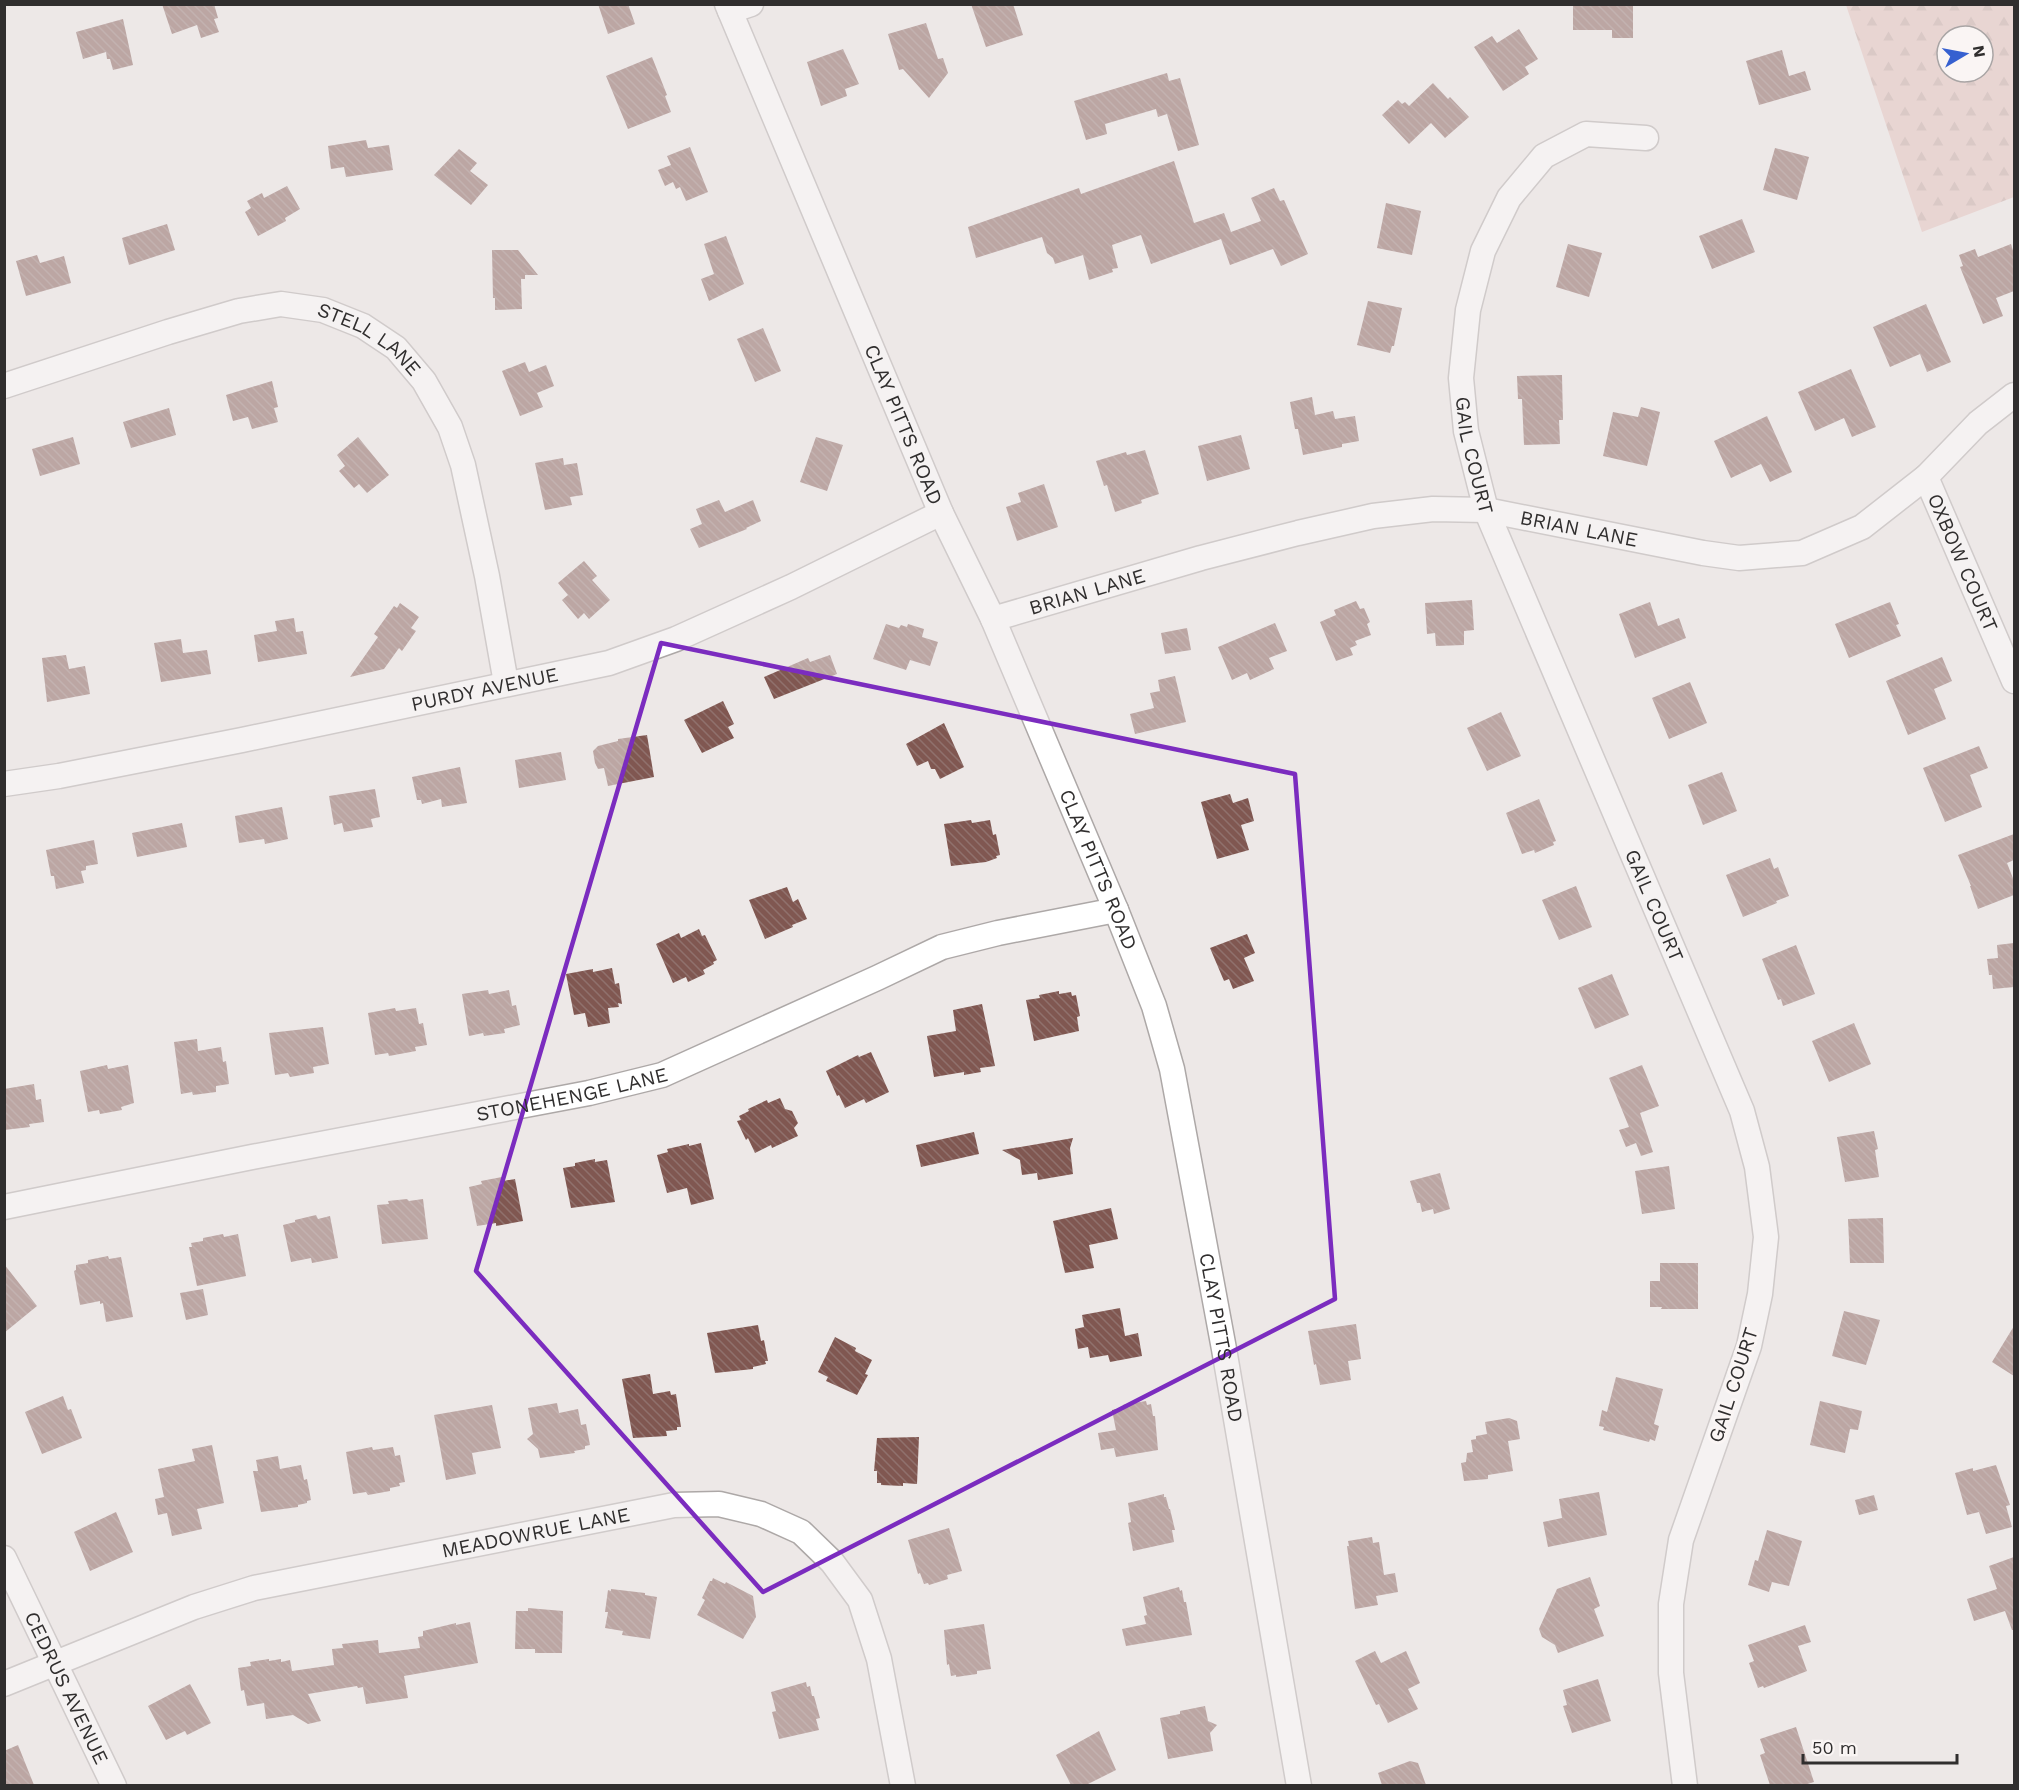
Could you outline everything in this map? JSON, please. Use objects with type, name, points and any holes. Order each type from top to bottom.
[{"type":"street","name":"CLAY PITTS ROAD","points":[[736,7],[941,513],[993,619],[1154,1006],[1172,1069],[1226,1360],[1299,1785]]},
{"type":"street","name":"GAIL COURT","points":[[1646,138],[1586,134],[1544,156],[1509,198],[1483,251],[1468,310],[1461,378],[1466,431],[1486,510],[1742,1111],[1758,1167],[1766,1237],[1760,1294],[1749,1346],[1681,1540],[1671,1604],[1671,1672],[1685,1785]]},
{"type":"street","name":"STELL LANE","points":[[4,386],[168,332],[240,311],[281,304],[323,310],[363,326],[396,348],[424,381],[450,427],[466,476],[506,683]]},
{"type":"street","name":"BRIAN LANE","points":[[993,619],[1201,558],[1373,516],[1433,509],[1486,510],[1739,558],[1802,553],[1862,527],[1926,477],[1978,423],[2014,395]]},
{"type":"street","name":"OXBOW COURT","points":[[1926,477],[2014,681]]},
{"type":"street","name":"PURDY AVENUE","points":[[4,784],[59,776],[242,740],[609,663],[676,639],[791,587],[941,513]]},
{"type":"street","name":"STONEHENGE LANE","points":[[4,1207],[252,1157],[589,1094],[662,1075],[942,947],[998,933],[1116,910]]},
{"type":"street","name":"MEADOWRUE LANE","points":[[4,1684],[194,1607],[254,1588],[674,1505],[719,1504],[761,1514],[801,1532],[832,1562],[860,1600],[879,1659],[903,1785]]},
{"type":"street","name":"CEDRUS AVENUE","points":[[4,1558],[114,1785]]},
{"type":"highlighted area","points":[[661,643],[1295,774],[1335,1299],[763,1592],[476,1271]]},
{"type":"green space","points":[[1846,5],[2014,5],[2014,197],[1922,232]]},
{"type":"building","points":[[162,4],[214,4],[218,18],[214,19],[219,32],[201,38],[197,25],[172,34]]},
{"type":"building","points":[[598,4],[628,4],[635,24],[608,34]]},
{"type":"building","points":[[971,4],[1013,4],[1023,35],[986,47]]},
{"type":"building","points":[[1573,4],[1633,4],[1633,38],[1612,38],[1612,30],[1573,30]]},
{"type":"building","points":[[123,19],[133,65],[113,70],[106,52],[83,59],[76,32]]},
{"type":"building","points":[[926,23],[938,59],[943,58],[948,73],[929,98],[903,69],[899,70],[888,34]]},
{"type":"building","points":[[1519,29],[1538,59],[1525,67],[1529,74],[1503,91],[1474,47],[1492,36],[1497,43]]},
{"type":"building","points":[[843,49],[859,84],[845,89],[847,96],[821,106],[807,62]]},
{"type":"building","points":[[1782,50],[1789,76],[1805,71],[1811,90],[1759,105],[1746,61]]},
{"type":"building","points":[[652,57],[671,112],[628,129],[606,76]]},
{"type":"building","points":[[1167,73],[1169,81],[1180,78],[1199,145],[1178,151],[1167,114],[1158,117],[1156,109],[1105,124],[1107,134],[1086,140],[1074,101]]},
{"type":"building","points":[[1433,83],[1469,117],[1445,138],[1431,123],[1409,144],[1382,115],[1398,100],[1409,106]]},
{"type":"building","points":[[366,140],[368,148],[389,145],[393,170],[346,177],[344,167],[331,169],[328,146]]},
{"type":"building","points":[[690,147],[708,192],[686,201],[680,187],[676,189],[673,182],[665,186],[658,170],[671,165],[667,156]]},
{"type":"building","points":[[1775,148],[1809,157],[1797,200],[1763,190]]},
{"type":"building","points":[[459,149],[477,163],[470,171],[488,185],[471,205],[434,175]]},
{"type":"building","points":[[1174,161],[1194,223],[1224,213],[1231,232],[1261,221],[1251,198],[1274,188],[1280,201],[1284,200],[1308,254],[1281,266],[1273,249],[1230,265],[1221,239],[1151,264],[1141,235],[1112,245],[1118,268],[1089,280],[1083,255],[1055,264],[1053,258],[1047,253],[1042,237],[976,258],[968,227],[1079,188],[1081,194]]},
{"type":"building","points":[[287,186],[300,209],[285,218],[286,221],[258,236],[245,212],[251,208],[247,201],[262,193],[264,198]]},
{"type":"building","points":[[1386,203],[1421,211],[1412,255],[1377,248]]},
{"type":"building","points":[[1742,219],[1755,252],[1712,269],[1699,236]]},
{"type":"building","points":[[167,224],[175,250],[129,265],[122,238]]},
{"type":"building","points":[[726,236],[744,284],[709,301],[701,279],[714,274],[704,244]]},
{"type":"building","points":[[1568,244],[1602,253],[1589,297],[1556,287]]},
{"type":"building","points":[[2011,244],[2014,254],[2014,291],[1996,298],[2003,316],[1983,324],[1960,267],[1963,266],[1959,255],[1975,249],[1978,257]]},
{"type":"building","points":[[492,250],[518,250],[538,275],[525,275],[525,279],[521,279],[522,309],[495,310]]},
{"type":"building","points":[[37,255],[40,263],[64,256],[71,283],[26,296],[16,261]]},
{"type":"building","points":[[1368,301],[1402,308],[1394,346],[1390,353],[1357,345]]},
{"type":"building","points":[[1926,304],[1951,362],[1927,372],[1920,354],[1890,367],[1873,327]]},
{"type":"building","points":[[763,328],[781,371],[755,382],[737,339]]},
{"type":"building","points":[[525,362],[529,372],[546,365],[554,386],[537,393],[543,407],[520,416],[502,371]]},
{"type":"building","points":[[1851,369],[1876,427],[1852,437],[1844,418],[1815,431],[1798,392]]},
{"type":"building","points":[[1562,375],[1563,420],[1559,420],[1560,444],[1524,445],[1522,399],[1518,399],[1517,376]]},
{"type":"building","points":[[272,381],[278,407],[274,408],[278,422],[252,429],[248,417],[233,421],[226,395]]},
{"type":"building","points":[[1312,397],[1315,415],[1333,411],[1335,419],[1355,416],[1359,441],[1303,455],[1290,402]]},
{"type":"building","points":[[1641,407],[1660,412],[1647,466],[1603,456],[1613,412],[1638,417]]},
{"type":"building","points":[[169,408],[176,435],[131,448],[123,422]]},
{"type":"building","points":[[1767,416],[1792,472],[1770,482],[1761,464],[1731,478],[1714,441]]},
{"type":"building","points":[[1241,435],[1250,469],[1207,481],[1198,446]]},
{"type":"building","points":[[73,437],[80,464],[40,476],[32,449]]},
{"type":"building","points":[[358,437],[389,475],[367,493],[359,484],[354,488],[339,471],[345,466],[337,455]]},
{"type":"building","points":[[816,437],[843,445],[827,491],[800,482]]},
{"type":"building","points":[[1145,450],[1159,494],[1141,500],[1142,503],[1115,512],[1107,485],[1104,486],[1096,461],[1126,452],[1127,455]]},
{"type":"building","points":[[563,458],[564,465],[577,463],[583,495],[570,497],[572,505],[545,510],[535,463]]},
{"type":"building","points":[[1044,484],[1058,527],[1017,541],[1006,507],[1021,502],[1018,493]]},
{"type":"building","points":[[719,500],[725,512],[753,500],[761,521],[699,548],[690,529],[702,524],[696,509]]},
{"type":"building","points":[[584,561],[597,576],[592,580],[610,600],[589,619],[584,613],[578,619],[562,600],[568,595],[558,583]]},
{"type":"building","points":[[1472,600],[1474,630],[1464,631],[1464,645],[1436,646],[1435,633],[1427,634],[1425,603]]},
{"type":"building","points":[[1356,601],[1360,609],[1364,608],[1370,622],[1367,624],[1371,635],[1355,641],[1357,645],[1350,648],[1353,655],[1336,661],[1320,622],[1336,615],[1334,610]]},
{"type":"building","points":[[1650,602],[1658,626],[1679,618],[1686,638],[1635,658],[1619,614]]},
{"type":"building","points":[[1890,602],[1901,636],[1849,658],[1835,624]]},
{"type":"building","points":[[400,603],[419,617],[411,628],[416,631],[402,651],[399,648],[384,669],[350,677],[378,637],[374,634],[394,606],[397,608]]},
{"type":"building","points":[[294,618],[296,632],[303,631],[307,654],[258,662],[254,635],[277,631],[275,621]]},
{"type":"building","points":[[1275,623],[1287,651],[1269,658],[1274,669],[1250,680],[1247,673],[1232,680],[1218,647]]},
{"type":"building","points":[[886,624],[899,628],[901,625],[907,627],[908,624],[924,629],[922,637],[938,642],[930,666],[910,660],[906,670],[873,659]]},
{"type":"building","points":[[1187,628],[1191,650],[1165,654],[1161,633]]},
{"type":"building","points":[[181,639],[183,653],[207,650],[211,674],[161,682],[154,643]]},
{"type":"building","points":[[66,655],[69,669],[85,666],[90,694],[47,702],[42,658]]},
{"type":"building","points":[[830,655],[837,674],[774,699],[764,677],[808,658],[810,662]]},
{"type":"building","points":[[1942,657],[1952,681],[1934,689],[1946,719],[1908,735],[1886,681]]},
{"type":"building","points":[[1175,676],[1186,722],[1135,734],[1130,714],[1154,708],[1150,693],[1160,691],[1158,680]]},
{"type":"building","points":[[1690,682],[1707,723],[1669,739],[1652,698]]},
{"type":"building","points":[[723,701],[734,724],[728,727],[734,738],[702,753],[684,720]]},
{"type":"building","points":[[1501,712],[1521,756],[1487,771],[1467,728]]},
{"type":"building","points":[[944,723],[964,767],[940,779],[935,769],[931,769],[928,761],[917,766],[906,744]]},
{"type":"building","points":[[647,735],[654,777],[608,786],[604,768],[598,769],[593,751],[598,746],[618,741],[618,739]]},
{"type":"building","points":[[1979,746],[1988,768],[1970,775],[1982,807],[1945,822],[1923,768]]},
{"type":"building","points":[[561,752],[566,780],[519,788],[515,760]]},
{"type":"building","points":[[460,767],[467,803],[442,807],[441,799],[422,804],[421,800],[417,800],[412,777]]},
{"type":"building","points":[[1722,772],[1737,811],[1703,825],[1688,785]]},
{"type":"building","points":[[375,789],[380,817],[371,819],[373,827],[344,832],[342,823],[334,825],[329,796]]},
{"type":"building","points":[[1230,794],[1233,803],[1248,798],[1254,821],[1241,825],[1249,850],[1217,859],[1201,802]]},
{"type":"building","points":[[1539,799],[1556,841],[1553,842],[1554,845],[1535,853],[1534,850],[1522,854],[1506,813]]},
{"type":"building","points":[[282,807],[288,839],[265,844],[264,839],[239,843],[235,816]]},
{"type":"building","points":[[971,820],[972,823],[990,820],[993,835],[996,834],[1000,855],[986,862],[951,866],[944,824]]},
{"type":"building","points":[[182,823],[187,847],[137,857],[132,833]]},
{"type":"building","points":[[2014,834],[2014,860],[2007,863],[2014,881],[2014,895],[1978,909],[1958,855]]},
{"type":"building","points":[[94,840],[98,864],[86,866],[86,870],[81,871],[84,883],[56,889],[46,850]]},
{"type":"building","points":[[1770,858],[1774,869],[1778,867],[1789,896],[1743,917],[1726,875]]},
{"type":"building","points":[[1576,886],[1592,927],[1559,940],[1542,900]]},
{"type":"building","points":[[787,887],[793,902],[798,899],[807,919],[765,939],[749,900]]},
{"type":"building","points":[[699,929],[702,936],[705,935],[717,960],[703,970],[705,974],[688,982],[686,977],[673,983],[656,944],[679,933],[681,938]]},
{"type":"building","points":[[1247,934],[1255,953],[1244,958],[1254,981],[1233,989],[1229,979],[1224,981],[1210,948]]},
{"type":"building","points":[[2014,943],[2014,987],[1993,989],[1987,959],[1998,958],[1997,945]]},
{"type":"building","points":[[1796,945],[1815,994],[1783,1006],[1781,999],[1778,1000],[1762,959]]},
{"type":"building","points":[[612,968],[615,984],[619,983],[622,1004],[618,1003],[619,1007],[608,1008],[610,1023],[588,1027],[585,1013],[574,1015],[566,974]]},
{"type":"building","points":[[1612,974],[1629,1015],[1595,1029],[1578,988]]},
{"type":"building","points":[[488,990],[489,994],[509,990],[512,1006],[516,1005],[520,1025],[504,1029],[505,1033],[484,1036],[483,1033],[469,1036],[462,994]]},
{"type":"building","points":[[1059,991],[1059,994],[1071,992],[1072,996],[1076,995],[1080,1016],[1077,1017],[1079,1031],[1034,1041],[1026,1000]]},
{"type":"building","points":[[982,1004],[995,1066],[980,1068],[981,1072],[934,1077],[927,1036],[956,1031],[953,1010]]},
{"type":"building","points":[[395,1008],[396,1011],[416,1008],[419,1024],[423,1023],[427,1045],[415,1047],[416,1051],[389,1056],[388,1053],[375,1055],[368,1013]]},
{"type":"building","points":[[1854,1023],[1871,1064],[1829,1082],[1812,1041]]},
{"type":"building","points":[[323,1027],[329,1064],[313,1067],[314,1073],[290,1077],[288,1073],[275,1075],[269,1033]]},
{"type":"building","points":[[197,1039],[198,1051],[221,1047],[223,1062],[226,1061],[229,1084],[216,1086],[216,1092],[181,1094],[174,1042]]},
{"type":"building","points":[[871,1052],[889,1092],[866,1103],[864,1099],[845,1108],[826,1071],[858,1055],[859,1057]]},
{"type":"building","points":[[107,1065],[108,1069],[128,1065],[134,1103],[121,1107],[122,1110],[100,1114],[99,1110],[88,1112],[80,1071]]},
{"type":"building","points":[[1642,1065],[1659,1106],[1640,1113],[1653,1152],[1641,1156],[1636,1143],[1626,1147],[1619,1130],[1629,1127],[1609,1078]]},
{"type":"building","points":[[34,1084],[36,1100],[41,1099],[44,1122],[29,1124],[30,1127],[4,1130],[4,1089]]},
{"type":"building","points":[[780,1098],[785,1109],[792,1111],[798,1123],[794,1128],[798,1136],[755,1153],[737,1121],[741,1120],[739,1116],[767,1100],[768,1103]]},
{"type":"building","points":[[1874,1131],[1878,1149],[1875,1150],[1879,1177],[1845,1182],[1837,1137]]},
{"type":"building","points":[[974,1132],[979,1154],[921,1167],[916,1145]]},
{"type":"building","points":[[1073,1138],[1070,1148],[1073,1174],[1038,1180],[1037,1173],[1022,1175],[1020,1160],[1002,1150]]},
{"type":"building","points":[[701,1143],[714,1199],[691,1205],[687,1188],[667,1193],[657,1155],[668,1152],[667,1149]]},
{"type":"building","points":[[595,1159],[595,1162],[607,1160],[615,1202],[571,1208],[563,1168]]},
{"type":"building","points":[[1669,1166],[1675,1209],[1642,1214],[1635,1171]]},
{"type":"building","points":[[1440,1173],[1450,1209],[1434,1214],[1433,1209],[1422,1212],[1410,1181]]},
{"type":"building","points":[[502,1177],[503,1181],[515,1179],[523,1221],[496,1226],[496,1223],[477,1226],[469,1187],[482,1184],[481,1181]]},
{"type":"building","points":[[407,1199],[409,1201],[423,1199],[428,1239],[382,1244],[377,1205]]},
{"type":"building","points":[[1111,1208],[1118,1239],[1089,1245],[1094,1268],[1065,1273],[1053,1221]]},
{"type":"building","points":[[316,1215],[318,1219],[330,1216],[338,1258],[312,1263],[311,1258],[291,1262],[283,1225]]},
{"type":"building","points":[[1883,1218],[1884,1263],[1850,1263],[1848,1219]]},
{"type":"building","points":[[223,1234],[224,1237],[238,1234],[246,1276],[197,1286],[189,1247],[192,1247],[191,1243]]},
{"type":"building","points":[[108,1256],[109,1259],[121,1257],[133,1317],[106,1322],[103,1303],[100,1304],[100,1301],[80,1305],[74,1271],[76,1265]]},
{"type":"building","points":[[1660,1263],[1698,1263],[1698,1309],[1650,1307],[1650,1281],[1660,1281]]},
{"type":"building","points":[[4,1264],[37,1306],[4,1333]]},
{"type":"building","points":[[203,1289],[208,1315],[186,1320],[180,1293]]},
{"type":"building","points":[[1120,1308],[1125,1336],[1138,1333],[1142,1356],[1110,1362],[1108,1355],[1090,1358],[1088,1347],[1078,1349],[1075,1329],[1084,1327],[1082,1315]]},
{"type":"building","points":[[1844,1311],[1880,1320],[1866,1365],[1832,1356]]},
{"type":"building","points":[[1356,1324],[1361,1359],[1348,1361],[1351,1380],[1320,1385],[1308,1331]]},
{"type":"building","points":[[758,1325],[761,1341],[764,1340],[768,1361],[765,1361],[766,1364],[753,1367],[753,1369],[715,1373],[707,1333]]},
{"type":"building","points":[[2014,1326],[2014,1376],[1992,1362]]},
{"type":"building","points":[[835,1337],[872,1360],[865,1374],[868,1375],[857,1395],[826,1381],[828,1377],[818,1372]]},
{"type":"building","points":[[650,1374],[653,1394],[670,1391],[671,1395],[676,1394],[681,1427],[677,1427],[677,1430],[666,1431],[667,1436],[633,1438],[622,1379]]},
{"type":"building","points":[[1616,1377],[1663,1389],[1654,1424],[1659,1426],[1655,1441],[1650,1439],[1649,1442],[1603,1430],[1604,1427],[1599,1426],[1602,1410],[1607,1412]]},
{"type":"building","points":[[63,1396],[68,1410],[71,1409],[82,1438],[42,1454],[25,1412]]},
{"type":"building","points":[[1146,1401],[1147,1405],[1151,1404],[1153,1416],[1155,1416],[1158,1450],[1116,1457],[1114,1448],[1101,1450],[1098,1433],[1116,1430],[1112,1410],[1124,1408],[1123,1405]]},
{"type":"building","points":[[1820,1401],[1862,1411],[1858,1430],[1850,1429],[1845,1453],[1810,1445]]},
{"type":"building","points":[[557,1403],[559,1413],[578,1409],[581,1425],[586,1424],[590,1445],[585,1446],[585,1449],[574,1451],[575,1453],[540,1458],[538,1449],[527,1439],[533,1434],[528,1408]]},
{"type":"building","points":[[492,1405],[501,1448],[472,1453],[476,1474],[446,1480],[434,1415]]},
{"type":"building","points":[[1509,1418],[1517,1421],[1520,1439],[1508,1441],[1513,1471],[1488,1475],[1488,1479],[1464,1481],[1461,1463],[1466,1462],[1467,1453],[1473,1452],[1471,1440],[1476,1439],[1476,1436],[1487,1434],[1485,1422]]},
{"type":"building","points":[[919,1437],[917,1484],[903,1483],[903,1486],[877,1483],[877,1471],[874,1471],[877,1438]]},
{"type":"building","points":[[212,1445],[224,1503],[197,1509],[202,1529],[172,1536],[167,1513],[158,1515],[155,1499],[164,1497],[158,1469],[195,1461],[192,1449]]},
{"type":"building","points":[[372,1447],[373,1450],[393,1447],[395,1456],[400,1455],[405,1482],[399,1483],[400,1486],[390,1488],[390,1491],[368,1495],[366,1492],[353,1494],[346,1452]]},
{"type":"building","points":[[278,1456],[280,1469],[301,1465],[304,1480],[307,1479],[311,1500],[298,1507],[261,1512],[253,1471],[258,1471],[256,1460]]},
{"type":"building","points":[[1996,1465],[2010,1505],[2006,1506],[2012,1527],[1986,1534],[1979,1512],[1967,1515],[1955,1473]]},
{"type":"building","points":[[1599,1492],[1607,1535],[1548,1547],[1543,1522],[1562,1518],[1559,1499]]},
{"type":"building","points":[[1164,1494],[1175,1530],[1172,1530],[1174,1542],[1133,1551],[1128,1523],[1131,1522],[1128,1503]]},
{"type":"building","points":[[1874,1495],[1878,1510],[1859,1515],[1855,1500]]},
{"type":"building","points":[[116,1512],[133,1552],[90,1571],[74,1532]]},
{"type":"building","points":[[949,1528],[962,1571],[947,1575],[948,1579],[929,1585],[924,1584],[920,1573],[918,1574],[908,1540]]},
{"type":"building","points":[[1767,1530],[1802,1541],[1789,1586],[1772,1582],[1769,1592],[1748,1585]]},
{"type":"building","points":[[1372,1537],[1373,1543],[1379,1542],[1384,1575],[1395,1573],[1398,1592],[1376,1596],[1378,1605],[1355,1609],[1348,1541]]},
{"type":"building","points":[[2014,1557],[2014,1630],[2012,1630],[2005,1611],[1974,1621],[1967,1599],[1997,1589],[1989,1566]]},
{"type":"building","points":[[1590,1577],[1600,1606],[1594,1609],[1604,1636],[1558,1653],[1555,1645],[1542,1637],[1539,1629],[1557,1589]]},
{"type":"building","points":[[713,1578],[753,1596],[756,1617],[743,1639],[697,1615],[705,1600],[702,1598]]},
{"type":"building","points":[[1179,1587],[1180,1591],[1182,1590],[1184,1602],[1186,1602],[1192,1635],[1126,1646],[1122,1629],[1146,1624],[1144,1616],[1147,1615],[1143,1597]]},
{"type":"building","points":[[611,1589],[645,1593],[645,1595],[657,1597],[650,1639],[622,1635],[623,1631],[605,1628],[608,1590],[611,1591]]},
{"type":"building","points":[[528,1608],[563,1611],[562,1653],[535,1653],[535,1649],[515,1649],[516,1611],[528,1611]]},
{"type":"building","points":[[470,1622],[478,1663],[404,1676],[408,1698],[366,1704],[363,1687],[358,1688],[357,1686],[308,1694],[321,1721],[308,1724],[293,1715],[266,1719],[264,1703],[247,1706],[244,1690],[241,1691],[238,1668],[251,1666],[250,1662],[269,1659],[269,1661],[281,1659],[281,1662],[290,1660],[292,1671],[334,1665],[332,1649],[343,1648],[342,1644],[378,1640],[379,1653],[420,1648],[418,1637],[423,1636],[423,1631]]},
{"type":"building","points":[[984,1624],[991,1669],[977,1671],[977,1674],[951,1676],[949,1664],[947,1665],[944,1630]]},
{"type":"building","points":[[1805,1625],[1811,1642],[1798,1646],[1807,1671],[1764,1688],[1763,1686],[1758,1688],[1749,1663],[1754,1661],[1748,1645]]},
{"type":"building","points":[[1375,1651],[1381,1663],[1406,1651],[1420,1683],[1408,1689],[1418,1709],[1388,1723],[1379,1704],[1376,1705],[1355,1661]]},
{"type":"building","points":[[1598,1679],[1611,1721],[1572,1733],[1563,1706],[1567,1705],[1563,1690]]},
{"type":"building","points":[[806,1682],[814,1696],[820,1718],[816,1719],[819,1730],[779,1739],[772,1712],[776,1711],[771,1692]]},
{"type":"building","points":[[190,1684],[211,1723],[187,1735],[185,1731],[166,1740],[148,1706]]},
{"type":"building","points":[[1205,1706],[1208,1721],[1217,1725],[1210,1733],[1213,1751],[1168,1759],[1160,1718]]},
{"type":"building","points":[[1796,1727],[1814,1782],[1804,1785],[1770,1785],[1760,1755],[1765,1753],[1760,1739]]},
{"type":"building","points":[[1099,1731],[1116,1770],[1086,1785],[1071,1785],[1056,1755]]},
{"type":"building","points":[[18,1745],[34,1785],[4,1785],[4,1751]]},
{"type":"building","points":[[1410,1761],[1418,1763],[1426,1785],[1382,1785],[1378,1773]]}]
